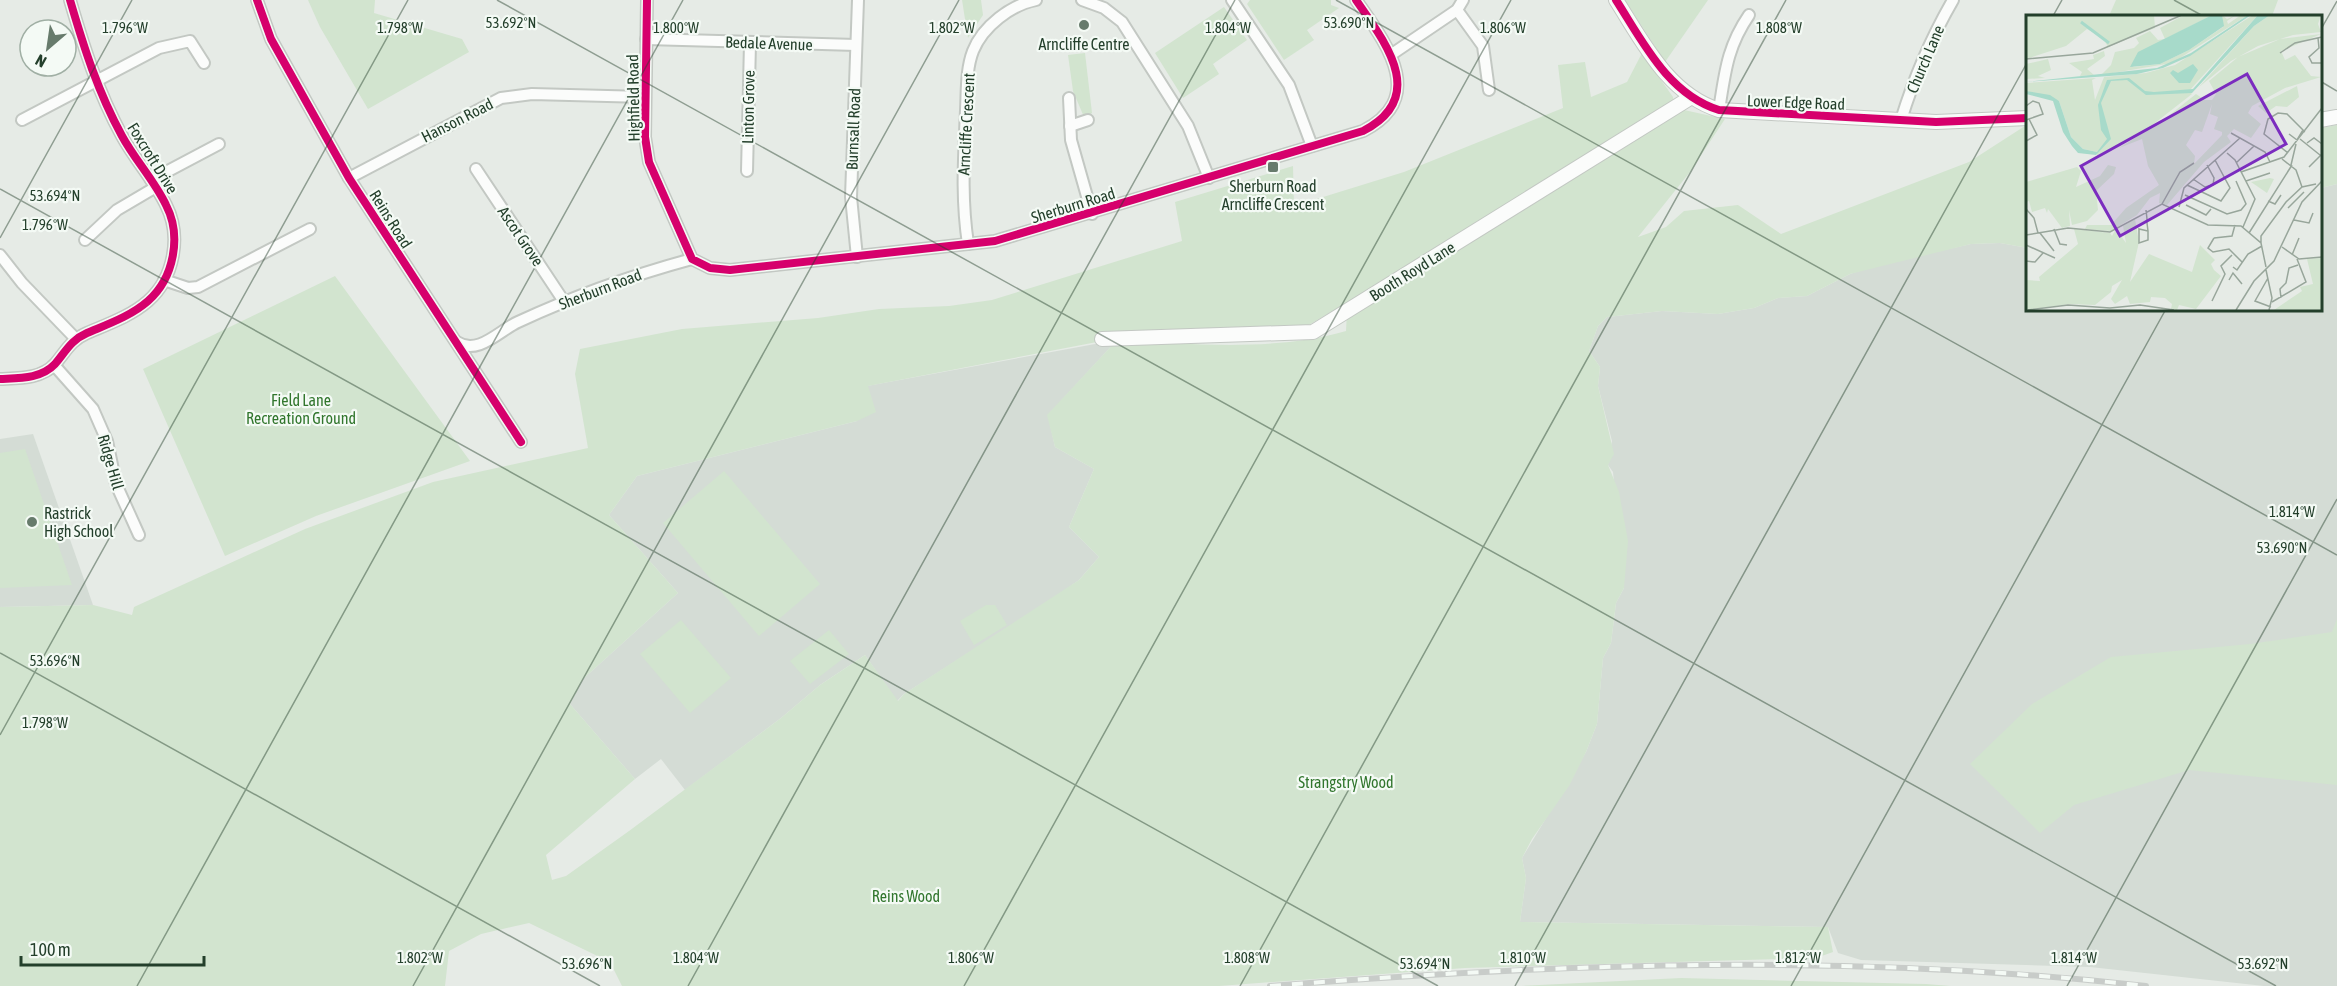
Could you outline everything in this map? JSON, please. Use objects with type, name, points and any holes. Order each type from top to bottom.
[{"type":"street","name":"Foxcroft Drive","points":[[0,379],[36,376],[54,365],[75,338],[131,313],[147,302],[164,280],[173,256],[175,237],[167,206],[124,141],[94,80],[69,0]]},
{"type":"street","name":"Reins Road","points":[[257,0],[271,39],[349,178],[521,442]]},
{"type":"street","name":"Highfield Road","points":[[647,0],[645,137],[649,162],[692,259]]},
{"type":"street","name":"Burnsall Road","points":[[857,257],[851,197],[858,0]]},
{"type":"street","name":"Arncliffe Crescent","points":[[968,244],[962,200],[969,64],[977,43],[994,23],[1015,8],[1036,0]]},
{"type":"street","points":[[1082,0],[1104,8],[1122,22],[1188,126],[1209,178]]},
{"type":"street","points":[[1232,0],[1289,85],[1312,146]]},
{"type":"street","points":[[1356,0],[1392,54],[1460,5],[1484,46],[1489,90]]},
{"type":"street","name":"Lower Edge Road","points":[[1616,0],[1662,69],[1690,98],[1719,110],[1763,115],[1950,122],[2026,118]]},
{"type":"street","name":"Church Lane","points":[[1901,120],[1912,84],[1939,24],[1953,0]]},
{"type":"street","points":[[1719,110],[1729,52],[1735,36],[1749,15]]},
{"type":"street","name":"Bedale Avenue","points":[[646,39],[856,45]]},
{"type":"street","points":[[22,120],[94,80],[159,48],[190,41],[204,63]]},
{"type":"street","name":"Linton Grove","points":[[747,171],[750,43]]},
{"type":"street","name":"Sherburn Road","points":[[454,341],[465,347],[476,346],[516,323],[637,274],[692,259],[710,268],[730,270],[968,244],[1017,236],[1363,131],[1384,116],[1398,85],[1398,75],[1392,54]]},
{"type":"street","name":"Hanson Road","points":[[349,178],[501,98],[532,94],[645,97]]},
{"type":"street","points":[[1069,98],[1071,140],[1092,213]]},
{"type":"street","name":"Booth Royd Lane","points":[[1102,339],[1313,332],[1690,98]]},
{"type":"street","points":[[2322,120],[2337,117]]},
{"type":"street","points":[[1070,126],[1088,120]]},
{"type":"street","name":"Foxcroft Drive","points":[[85,240],[117,210],[219,144]]},
{"type":"street","name":"Ascot Grove","points":[[476,169],[565,303]]},
{"type":"street","points":[[164,280],[188,288],[198,287],[310,229]]},
{"type":"street","points":[[0,255],[22,283],[75,338]]},
{"type":"street","name":"Ridge Hill","points":[[54,365],[86,401],[98,420],[107,441],[116,484],[139,535]]},
{"type":"shaded area","points":[[2337,184],[2337,986],[2264,986],[2090,967],[1861,960],[1838,953],[1828,927],[1520,922],[1526,878],[1522,858],[1586,752],[1597,724],[1603,658],[1611,643],[1616,603],[1624,588],[1613,472],[1608,465],[1612,441],[1598,386],[1600,367],[1589,351],[1598,326],[1607,317],[1662,311],[1718,314],[1754,308],[1778,298],[1807,296],[1850,274],[1877,265],[1971,244],[2000,243],[2026,248],[2026,310],[2322,310],[2322,188]]},
{"type":"shaded area","points":[[1117,340],[1048,415],[1055,447],[1094,469],[1069,527],[1099,557],[1079,580],[1048,602],[904,694],[897,701],[865,655],[820,685],[781,718],[685,790],[661,759],[635,779],[570,704],[583,679],[678,593],[609,515],[637,476],[857,421],[867,386]]},
{"type":"shaded area","name":"Rastrick High School","points":[[33,434],[93,605],[0,607],[0,439]]},
{"type":"green space","points":[[308,0],[375,0],[374,13],[462,39],[469,52],[368,109],[320,27]]},
{"type":"green space","points":[[962,0],[981,0],[983,15],[968,38]]},
{"type":"green space","points":[[1250,0],[1331,0],[1331,5],[1339,8],[1307,30],[1314,40],[1284,60],[1247,4]]},
{"type":"green space","points":[[1625,0],[1708,0],[1665,62]]},
{"type":"green space","points":[[2116,0],[2278,0],[2272,15],[2109,15]]},
{"type":"green space","points":[[1224,7],[1247,40],[1213,64],[1219,74],[1183,98],[1155,53]]},
{"type":"green space","points":[[1085,53],[1092,113],[1084,117],[1073,91],[1068,55]]},
{"type":"green space","points":[[1642,53],[1673,97],[1674,103],[1522,197],[1526,200],[1537,194],[1541,195],[1684,110],[1725,119],[1690,172],[1638,237],[1666,227],[1684,211],[1738,205],[1781,234],[1969,162],[2026,125],[2026,248],[2000,243],[1971,244],[1850,274],[1807,296],[1778,298],[1754,308],[1718,314],[1662,311],[1607,317],[1598,326],[1589,351],[1600,367],[1598,386],[1614,454],[1608,465],[1619,492],[1628,541],[1624,588],[1616,603],[1611,643],[1603,658],[1597,724],[1569,786],[1532,839],[1522,858],[1526,878],[1520,922],[1828,927],[1833,952],[1816,958],[1465,968],[1219,986],[622,986],[610,962],[529,923],[481,934],[449,951],[445,986],[0,986],[0,607],[93,605],[132,615],[134,607],[305,529],[433,482],[588,448],[575,374],[580,349],[682,329],[818,318],[879,309],[949,306],[992,300],[1182,241],[1175,202],[1293,166],[1294,206],[1404,172],[1563,108],[1558,65],[1585,62],[1591,97],[1627,82]],"holes":[[[1347,311],[1346,331],[1318,338],[1232,345],[1117,340],[1047,415],[1055,447],[1094,469],[1069,527],[1099,557],[1079,580],[904,694],[898,701],[865,655],[820,685],[781,718],[629,831],[566,876],[552,880],[546,855],[635,779],[570,704],[583,679],[678,593],[609,515],[637,476],[857,421],[876,412],[868,386],[1097,342],[1119,332],[1233,331],[1307,326],[1331,312]]]},
{"type":"green space","points":[[2337,125],[2337,184],[2322,188],[2322,128]]},
{"type":"green space","name":"Field Lane Recreation Ground","points":[[335,276],[470,461],[316,516],[225,556],[143,369]]},
{"type":"green space","name":"Rastrick High School","points":[[25,449],[72,585],[0,588],[0,453]]},
{"type":"green space","points":[[724,471],[820,584],[759,636],[663,523]]},
{"type":"green space","points":[[986,605],[995,605],[1007,625],[974,645],[960,621]]},
{"type":"green space","points":[[2337,619],[2337,785],[2189,770],[2074,805],[2040,833],[1970,764],[2032,704],[2111,657],[2250,644],[2332,632]]},
{"type":"green space","points":[[681,620],[731,678],[690,713],[640,654]]},
{"type":"green space","points":[[829,630],[849,654],[810,684],[790,661]]},
{"type":"green space","points":[[1681,978],[1926,984],[1951,986],[1521,986]]},
{"type":"railway","points":[[1270,986],[1489,972],[1708,965],[1818,965],[1927,969],[2146,986]]},
{"type":"cycle path","points":[[0,379],[29,377],[43,373],[55,364],[69,346],[81,336],[134,311],[157,292],[164,281],[173,256],[174,230],[171,217],[161,196],[122,136],[106,103],[86,53],[70,0]]},
{"type":"cycle path","points":[[257,0],[271,39],[349,178],[521,442]]},
{"type":"cycle path","points":[[647,0],[645,137],[649,162],[692,259],[710,268],[730,270],[995,241],[1363,131],[1383,117],[1394,102],[1397,86],[1395,68],[1388,51],[1379,33],[1356,0]]},
{"type":"cycle path","points":[[1616,0],[1658,65],[1671,79],[1685,92],[1719,110],[1936,122],[2026,118]]},
{"type":"place","name":"Arncliffe Centre","points":[[1084,25]]},
{"type":"place","name":"Sherburn Road Arncliffe Crescent","points":[[1273,167]]},
{"type":"place","name":"Rastrick High School","points":[[32,522]]},
{"type":"park label","name":"Strangstry Wood","points":[[1346,782]]},
{"type":"park label","name":"Reins Wood","points":[[906,896]]}]
